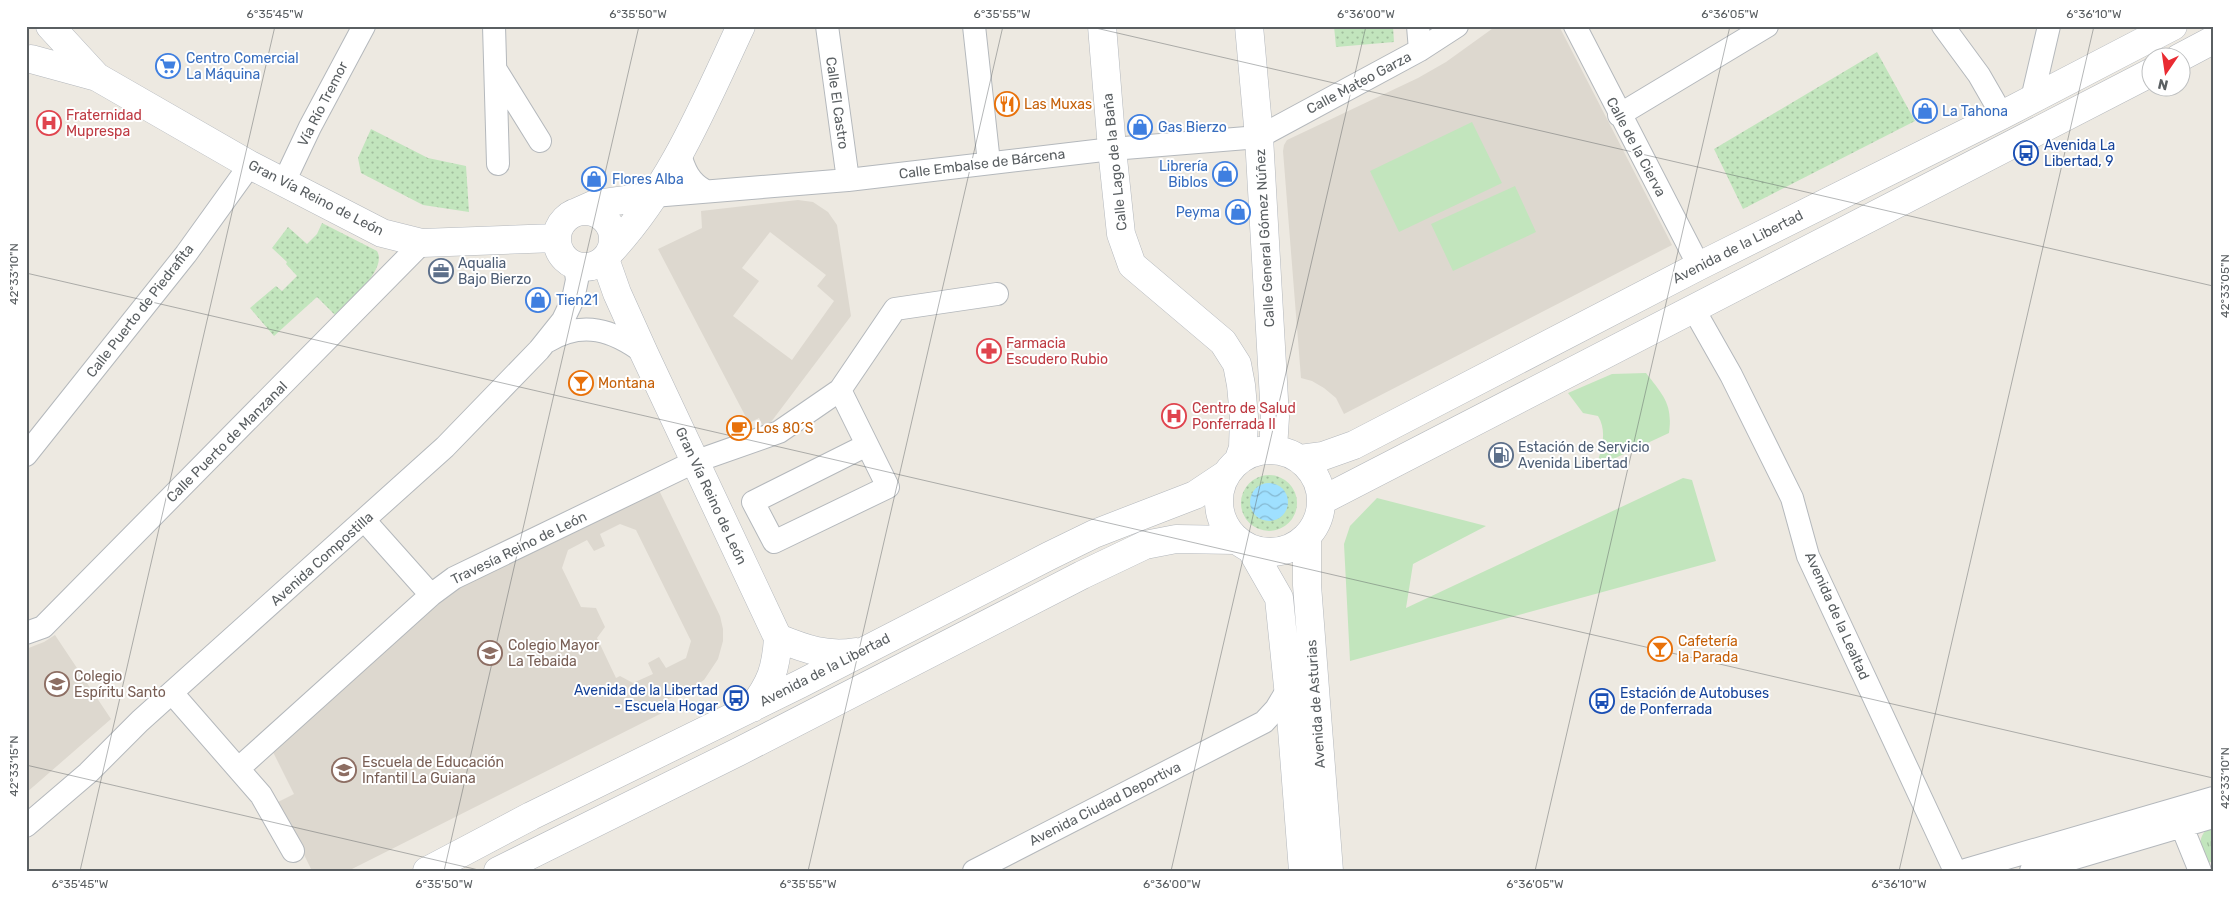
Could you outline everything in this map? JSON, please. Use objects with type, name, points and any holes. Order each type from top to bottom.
[{"type":"main road","points":[[29,61],[41,44],[44,26]]},
{"type":"main road","name":"Gran Vía Reino de León","points":[[50,26],[97,77]]},
{"type":"main road","points":[[653,196],[595,204],[562,222],[556,238],[562,255],[596,260],[624,237],[653,196],[680,154],[740,26]]},
{"type":"main road","name":"Calle Lago de la Baña","points":[[1102,26],[1121,234],[1132,266],[1223,342],[1236,364],[1241,385],[1244,417],[1243,448],[1232,467]]},
{"type":"main road","name":"Calle General Gómez Núñez","points":[[1249,26],[1259,137],[1275,417],[1273,449]]},
{"type":"main road","name":"Avenida de la Libertad","points":[[1300,459],[1324,456],[1354,445],[1699,266],[2002,115],[2173,26]]},
{"type":"main road","points":[[2192,51],[2213,40]]},
{"type":"main road","name":"Gran Vía Reino de León","points":[[29,61],[97,77],[250,165],[382,233],[422,243],[556,238]]},
{"type":"main road","points":[[1321,501],[2142,77]]},
{"type":"main road","points":[[576,213],[588,211],[599,215],[608,224],[612,233],[596,260]]},
{"type":"main road","name":"Gran Vía Reino de León","points":[[596,260],[644,353],[778,638]]},
{"type":"main road","points":[[505,829],[509,866],[830,705],[1082,575],[1145,545],[1176,540],[1244,545],[1275,552],[1287,550],[1308,536],[1320,514],[1319,485],[1311,471],[1300,459],[1273,449],[1250,453],[1232,467],[1218,497],[1219,509],[1228,531],[1244,545]]},
{"type":"main road","name":"Avenida de la Libertad","points":[[427,871],[505,829],[724,720],[751,709],[1094,534],[1195,495],[1232,467]]},
{"type":"main road","name":"Avenida de Asturias","points":[[1308,536],[1306,585],[1329,871]]},
{"type":"main road","name":"Avenida de Asturias","points":[[1244,545],[1279,598],[1302,871]]},
{"type":"main road","points":[[751,709],[771,681],[777,662],[778,638],[812,651],[823,653],[861,652]]},
{"type":"main road","points":[[531,816],[546,847]]},
{"type":"street","name":"Vía Río Tremor","points":[[284,182],[310,127],[364,26]]},
{"type":"street","points":[[494,26],[498,164]]},
{"type":"street","name":"Calle El Castro","points":[[827,26],[848,180]]},
{"type":"street","points":[[974,26],[989,163]]},
{"type":"street","points":[[1418,26],[1420,50]]},
{"type":"street","name":"Calle Mateo Garza","points":[[1259,137],[1420,50],[1457,26]]},
{"type":"street","name":"Calle de la Cierva","points":[[1575,26],[1619,115],[1699,266]]},
{"type":"street","points":[[1619,115],[1767,26]]},
{"type":"street","points":[[1942,26],[1979,75],[2002,115]]},
{"type":"street","points":[[2032,99],[2050,26]]},
{"type":"street","points":[[495,70],[540,141]]},
{"type":"street","name":"Calle Embalse de Bárcena","points":[[653,196],[704,190],[848,180],[1112,149],[1259,137]]},
{"type":"street","points":[[680,154],[683,166],[694,184],[704,190]]},
{"type":"street","name":"Calle Puerto de Piedrafita","points":[[26,455],[186,254],[250,165]]},
{"type":"street","name":"Calle Puerto de Manzanal","points":[[26,633],[44,627],[422,243]]},
{"type":"street","name":"Avenida Compostilla","points":[[26,826],[88,773],[140,721],[365,521],[445,447],[548,341],[563,320],[573,299],[578,280],[596,260]]},
{"type":"street","points":[[868,445],[753,502],[774,542],[888,486],[868,445],[840,390],[895,309],[997,294]]},
{"type":"street","name":"Avenida de la Lealtad","points":[[1693,308],[1731,375],[1792,498],[1808,556],[1955,871]]},
{"type":"street","points":[[548,341],[561,333],[577,330],[602,331],[617,335],[644,353]]},
{"type":"street","name":"Travesía Reino de León","points":[[238,768],[431,596],[454,578],[694,462],[779,432],[840,390]]},
{"type":"street","points":[[365,521],[431,596]]},
{"type":"street","name":"Avenida Ciudad Deportiva","points":[[974,871],[1264,722],[1276,709],[1288,689]]},
{"type":"street","points":[[172,693],[261,795],[293,851]]},
{"type":"street","name":"Avenida Ciudad Deportiva","points":[[1237,736],[1269,733],[1278,736],[1293,750]]},
{"type":"street","points":[[2031,871],[2178,818],[2213,798]]},
{"type":"street","points":[[1962,871],[2178,818],[2213,817]]},
{"type":"street","points":[[2178,818],[2200,871]]},
{"type":"shaded area","points":[[1496,26],[1559,26],[1672,245],[1344,414],[1336,398],[1312,381],[1301,378],[1284,145],[1287,140],[1418,78],[1446,62]]},
{"type":"shaded area","points":[[798,200],[813,202],[828,212],[837,225],[851,316],[765,430],[759,418],[749,423],[658,249],[702,228],[701,211]],"holes":[[[770,232],[826,275],[817,286],[834,301],[792,360],[733,316],[759,281],[742,268]]]},
{"type":"shaded area","name":"Colegio Mayor La Tebaida","points":[[656,484],[720,616],[723,641],[718,659],[704,680],[692,688],[660,703],[664,712],[348,871],[312,871],[278,802],[294,794],[270,746],[448,588]],"holes":[[[620,524],[636,530],[691,641],[686,658],[666,668],[659,657],[648,663],[653,674],[633,683],[620,676],[616,678],[597,638],[605,627],[596,608],[581,607],[562,568],[568,550],[587,540],[594,551],[605,546],[600,534]]]},
{"type":"shaded area","name":"Colegio Espíritu Santo","points":[[55,635],[111,719],[26,793],[26,649],[44,642]]},
{"type":"green space","points":[[1334,26],[1393,26],[1394,42],[1336,47]]},
{"type":"green space","points":[[1877,52],[1915,121],[1743,209],[1714,149]]},
{"type":"green space","points":[[1472,122],[1502,183],[1399,232],[1370,171]]},
{"type":"green space","points":[[371,129],[428,158],[466,166],[469,212],[423,205],[361,173],[358,158]]},
{"type":"green space","points":[[1515,186],[1536,232],[1453,271],[1431,224]]},
{"type":"green space","points":[[322,223],[377,251],[379,259],[377,267],[365,285],[335,315],[317,297],[274,336],[250,308],[276,286],[282,291],[297,276],[286,264],[287,262],[272,248],[288,227],[307,244],[317,234]]},
{"type":"green space","points":[[1646,373],[1662,394],[1668,407],[1669,433],[1596,467],[1603,442],[1601,422],[1598,416],[1583,413],[1568,393],[1612,374]]},
{"type":"green space","points":[[1269,475],[1280,477],[1289,483],[1295,492],[1297,503],[1295,514],[1289,523],[1280,529],[1269,531],[1258,529],[1249,523],[1243,514],[1241,503],[1243,492],[1249,483],[1258,477]]},
{"type":"green space","points":[[1683,478],[1692,480],[1716,561],[1350,661],[1344,544],[1350,526],[1377,498],[1486,526],[1413,564],[1406,608]]},
{"type":"green space","points":[[2213,824],[2213,861],[2208,863],[2201,846],[2201,837]]},
{"type":"water","points":[[1269,483],[1276,484],[1282,489],[1287,495],[1287,509],[1282,515],[1276,520],[1269,521],[1262,520],[1256,515],[1251,509],[1250,502],[1251,495],[1256,489],[1262,484]]},
{"type":"place","name":"Centro Comercial La Máquina","points":[[168,66]]},
{"type":"place","name":"Las Muxas","points":[[1007,104]]},
{"type":"place","name":"La Tahona","points":[[1925,111]]},
{"type":"place","name":"Fraternidad Muprespa","points":[[49,123]]},
{"type":"place","name":"Gas Bierzo","points":[[1140,127]]},
{"type":"place","name":"Avenida La Libertad, 9","points":[[2026,153]]},
{"type":"place","name":"Librería Biblos","points":[[1225,174]]},
{"type":"place","name":"Flores Alba","points":[[594,179]]},
{"type":"place","name":"Peyma","points":[[1238,212]]},
{"type":"place","name":"Aqualia Bajo Bierzo","points":[[441,271]]},
{"type":"place","name":"Tien21","points":[[538,300]]},
{"type":"place","name":"Farmacia Escudero Rubio","points":[[989,351]]},
{"type":"place","name":"Montana","points":[[581,383]]},
{"type":"place","name":"Centro de Salud Ponferrada II","points":[[1174,416]]},
{"type":"place","name":"Los 80´S","points":[[739,428]]},
{"type":"place","name":"Estación de Servicio Avenida Libertad","points":[[1501,455]]},
{"type":"place","name":"Cafetería la Parada","points":[[1660,649]]},
{"type":"place","name":"Colegio Mayor La Tebaida","points":[[490,653]]},
{"type":"place","name":"Colegio Espíritu Santo","points":[[57,684]]},
{"type":"place","name":"Avenida de la Libertad - Escuela Hogar","points":[[736,698]]},
{"type":"place","name":"Estación de Autobuses de Ponferrada","points":[[1602,701]]},
{"type":"place","name":"Escuela de Educación Infantil La Guiana","points":[[344,770]]}]
